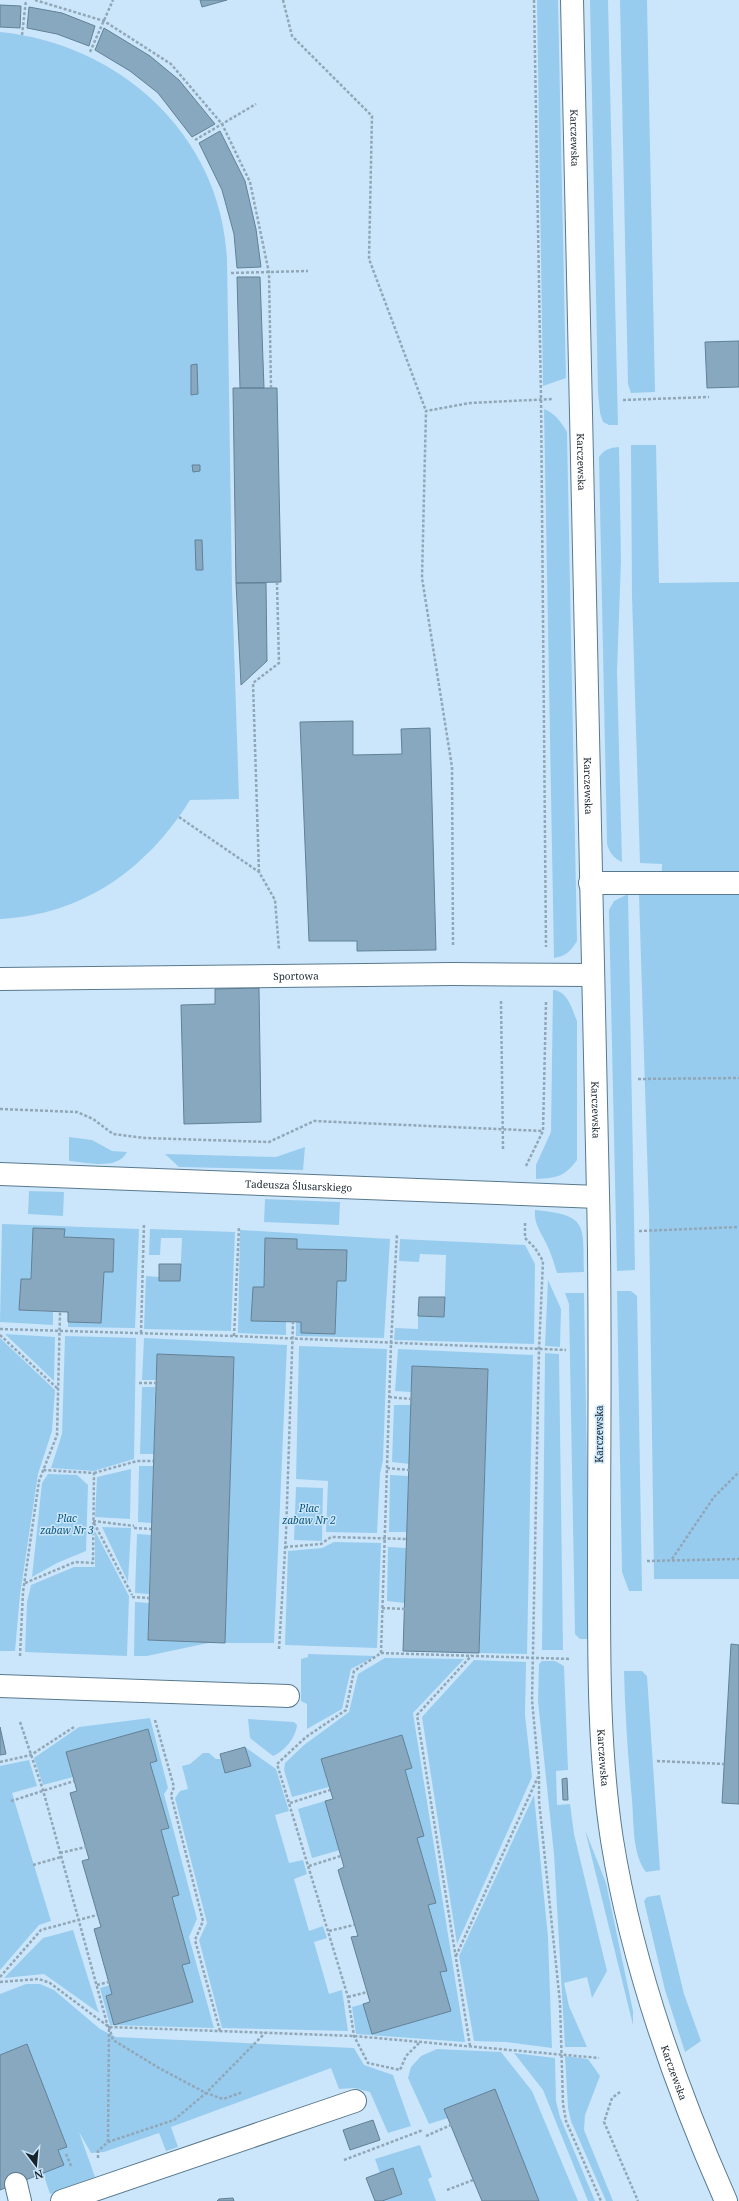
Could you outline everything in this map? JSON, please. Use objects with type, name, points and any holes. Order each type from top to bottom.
[{"type":"main road","name":"Karczewska","points":[[572,0],[598,1197],[600,1661],[602,1727],[611,1834],[622,1893],[648,1995],[691,2118],[726,2201]]},
{"type":"main road","points":[[590,883],[739,883]]},
{"type":"main road","name":"Sportowa","points":[[0,979],[453,974],[592,975]]},
{"type":"main road","name":"Tadeusza Ślusarskiego","points":[[0,1174],[598,1197]]},
{"type":"main road","points":[[0,1686],[288,1696]]},
{"type":"main road","points":[[62,2201],[355,2101]]},
{"type":"path","points":[[22,34],[26,0]]},
{"type":"path","points":[[34,0],[104,21],[171,64],[222,124],[250,182],[268,273],[271,388]]},
{"type":"path","points":[[90,52],[113,0]]},
{"type":"path","points":[[283,0],[292,36],[372,116],[369,260],[426,411],[422,578],[452,767],[453,974]]},
{"type":"path","points":[[526,1165],[543,1131],[547,975],[541,398],[534,0]]},
{"type":"path","points":[[194,140],[256,104]]},
{"type":"path","points":[[231,273],[308,271]]},
{"type":"path","points":[[623,400],[709,397]]},
{"type":"path","points":[[426,411],[470,403],[541,398],[580,402]]},
{"type":"path","points":[[277,582],[278,663],[253,683],[259,872],[274,900],[282,977]]},
{"type":"path","points":[[179,817],[259,872]]},
{"type":"path","points":[[501,974],[504,1149]]},
{"type":"path","points":[[638,1079],[739,1078]]},
{"type":"path","points":[[0,1109],[77,1112],[93,1119],[113,1134],[145,1138],[269,1142],[314,1121],[543,1131]]},
{"type":"path","points":[[141,1333],[144,1223]]},
{"type":"path","points":[[234,1336],[239,1227]]},
{"type":"path","points":[[639,1231],[739,1227]]},
{"type":"path","points":[[381,1653],[391,1343],[397,1234]]},
{"type":"path","points":[[543,1261],[539,1350],[532,1700],[539,1774],[539,1801],[560,2003],[563,2104],[566,2122],[601,2201]]},
{"type":"path","points":[[20,1656],[25,1583],[39,1481],[57,1435],[60,1312]]},
{"type":"path","points":[[279,1649],[285,1546],[293,1322]]},
{"type":"path","points":[[0,1329],[234,1336],[292,1340],[566,1350]]},
{"type":"path","points":[[0,1335],[58,1389]]},
{"type":"path","points":[[140,1383],[156,1383]]},
{"type":"path","points":[[389,1397],[411,1399]]},
{"type":"path","points":[[44,1470],[94,1473],[137,1461],[153,1461]]},
{"type":"path","points":[[387,1468],[409,1470]]},
{"type":"path","points":[[672,1559],[714,1498],[739,1472]]},
{"type":"path","points":[[25,1583],[75,1562],[93,1563],[94,1473]]},
{"type":"path","points":[[93,1521],[151,1529]]},
{"type":"path","points":[[93,1521],[132,1596],[149,1598]]},
{"type":"path","points":[[285,1546],[321,1544],[331,1537],[407,1539]]},
{"type":"path","points":[[646,1561],[672,1559],[739,1559]]},
{"type":"path","points":[[382,1608],[405,1609]]},
{"type":"path","points":[[419,2043],[406,2056],[400,2070],[368,2063],[354,2036],[348,1997],[277,1764],[306,1737],[346,1710],[354,1672],[381,1653],[571,1659]]},
{"type":"path","points":[[470,2046],[418,1714],[473,1655]]},
{"type":"path","points":[[155,1718],[174,1787],[171,1795],[203,1921],[195,1940],[220,2031]]},
{"type":"path","points":[[20,1722],[43,1790],[108,2027],[113,2040],[159,2068],[206,2093],[223,2099],[243,2092]]},
{"type":"path","points":[[0,1762],[31,1755],[74,1726]]},
{"type":"path","points":[[657,1762],[724,1764]]},
{"type":"path","points":[[456,1956],[539,1774]]},
{"type":"path","points":[[11,1801],[43,1790],[74,1782]]},
{"type":"path","points":[[290,1803],[330,1790]]},
{"type":"path","points":[[60,1853],[86,1847]]},
{"type":"path","points":[[309,1866],[341,1856]]},
{"type":"path","points":[[33,1865],[62,1857]]},
{"type":"path","points":[[0,1977],[41,1930],[97,1915]]},
{"type":"path","points":[[329,1931],[354,1925]]},
{"type":"path","points":[[0,1982],[39,1979],[50,1983],[108,2027],[354,2036],[599,2058]]},
{"type":"path","points":[[97,1985],[109,1982]]},
{"type":"path","points":[[348,1997],[367,1992]]},
{"type":"path","points":[[108,2027],[108,2142]]},
{"type":"path","points":[[97,2166],[98,2151],[108,2142],[174,2120],[206,2093],[266,2033]]},
{"type":"path","points":[[620,2092],[612,2098],[604,2122],[638,2201]]},
{"type":"path","points":[[426,2136],[451,2125]]},
{"type":"path","points":[[344,2160],[423,2130]]},
{"type":"path","points":[[66,2154],[72,2169]]},
{"type":"path","points":[[447,2190],[473,2180]]},
{"type":"green space","points":[[537,0],[558,0],[566,378],[543,386]]},
{"type":"green space","points":[[590,0],[608,0],[618,425],[609,425],[603,422],[600,413],[598,393]]},
{"type":"green space","points":[[620,0],[647,0],[655,392],[631,393],[628,384]]},
{"type":"green space","points":[[0,32],[44,40],[85,55],[123,76],[156,104],[184,136],[206,173],[220,214],[227,259],[232,587],[239,799],[190,800],[173,825],[154,847],[133,867],[110,884],[85,898],[59,908],[30,916],[0,919]]},
{"type":"green space","points":[[544,409],[555,415],[567,432],[577,941],[573,948],[568,952],[562,956],[554,958]]},
{"type":"green space","points":[[631,445],[656,445],[659,583],[739,582],[739,1579],[654,1579],[649,1215],[639,895],[661,895],[662,864],[640,863],[632,596]]},
{"type":"green space","points":[[619,447],[621,561],[617,672],[622,862],[613,855],[607,844],[599,457],[608,449]]},
{"type":"green space","points":[[628,894],[635,1270],[617,1271],[609,910],[614,901]]},
{"type":"green space","points":[[553,990],[558,991],[566,997],[577,1021],[577,1160],[560,1176],[536,1179],[536,1165],[551,1132]]},
{"type":"green space","points":[[69,1137],[92,1140],[112,1151],[127,1152],[116,1162],[93,1164],[69,1161]]},
{"type":"green space","points":[[305,1147],[303,1170],[179,1167],[165,1154],[276,1157]]},
{"type":"green space","points":[[29,1191],[64,1192],[63,1216],[28,1214]]},
{"type":"green space","points":[[265,1199],[340,1202],[339,1225],[264,1222]]},
{"type":"green space","points":[[535,1210],[565,1215],[574,1219],[579,1225],[582,1233],[584,1272],[557,1273],[549,1250],[536,1223]]},
{"type":"green space","points":[[2,1224],[139,1229],[135,1328],[68,1327],[68,1322],[101,1323],[104,1272],[113,1272],[114,1239],[64,1237],[65,1229],[33,1228],[31,1279],[21,1279],[19,1310],[53,1312],[53,1325],[0,1322]]},
{"type":"green space","points":[[150,1229],[235,1232],[231,1331],[144,1329],[146,1276],[159,1277],[159,1281],[180,1281],[182,1238],[161,1238],[160,1255],[149,1255]]},
{"type":"green space","points":[[240,1230],[390,1239],[384,1338],[296,1336],[296,1322],[301,1322],[301,1333],[335,1333],[337,1281],[346,1281],[346,1250],[297,1249],[265,1239],[264,1287],[253,1287],[251,1321],[286,1322],[286,1335],[238,1333]]},
{"type":"green space","points":[[400,1239],[525,1245],[535,1264],[534,1344],[394,1340],[395,1328],[418,1329],[418,1316],[444,1317],[446,1255],[420,1254],[419,1262],[399,1261]]},
{"type":"green space","points":[[548,1280],[561,1309],[560,1347],[545,1346]]},
{"type":"green space","points":[[617,1291],[631,1291],[637,1296],[642,1591],[629,1591],[622,1572]]},
{"type":"green space","points":[[565,1293],[584,1293],[590,1639],[580,1639],[575,1634],[569,1304]]},
{"type":"green space","points":[[5,1334],[55,1337],[54,1381]]},
{"type":"green space","points":[[65,1336],[136,1338],[134,1459],[94,1471],[51,1468],[62,1434]]},
{"type":"green space","points":[[0,1338],[55,1390],[52,1431],[38,1474],[20,1595],[15,1651],[0,1651]]},
{"type":"green space","points":[[144,1338],[287,1345],[274,1643],[225,1643],[234,1357],[157,1354],[156,1380],[142,1380]]},
{"type":"green space","points":[[299,1346],[387,1349],[383,1460],[380,1474],[377,1533],[326,1532],[328,1481],[296,1479]]},
{"type":"green space","points":[[398,1349],[533,1355],[527,1654],[479,1653],[488,1369],[413,1366],[411,1392],[395,1391]]},
{"type":"green space","points":[[545,1353],[559,1354],[563,1650],[542,1650]]},
{"type":"green space","points":[[142,1387],[155,1387],[154,1454],[140,1454]]},
{"type":"green space","points":[[394,1405],[411,1405],[409,1464],[392,1462]]},
{"type":"green space","points":[[139,1466],[153,1466],[152,1523],[138,1522]]},
{"type":"green space","points":[[131,1469],[130,1519],[95,1517],[97,1477]]},
{"type":"green space","name":"Plac zabaw Nr 3","points":[[48,1474],[77,1475],[88,1485],[86,1551],[57,1563],[32,1577],[42,1483]]},
{"type":"green space","points":[[390,1475],[408,1476],[407,1532],[389,1532]]},
{"type":"green space","name":"Plac zabaw Nr 2","points":[[296,1487],[323,1488],[322,1541],[294,1540]]},
{"type":"green space","points":[[102,1527],[131,1528],[128,1582]]},
{"type":"green space","points":[[95,1531],[129,1596],[127,1656],[25,1652],[27,1602],[31,1585],[74,1567],[95,1567]]},
{"type":"green space","points":[[137,1534],[151,1535],[149,1594],[135,1593]]},
{"type":"green space","points":[[334,1542],[381,1543],[377,1648],[285,1645],[288,1551],[322,1548]]},
{"type":"green space","points":[[388,1547],[406,1548],[405,1603],[387,1601]]},
{"type":"green space","points":[[135,1602],[149,1603],[148,1640],[213,1642],[147,1656],[134,1656]]},
{"type":"green space","points":[[308,1654],[376,1656],[351,1669],[342,1709],[307,1729],[307,1704],[301,1701],[301,1659],[308,1657]]},
{"type":"green space","points":[[385,1658],[464,1659],[413,1713],[465,2042],[356,2034],[352,2007],[363,2004],[372,2034],[451,2011],[440,1972],[446,1971],[428,1905],[435,1903],[417,1838],[405,1770],[412,1768],[402,1735],[321,1759],[329,1787],[292,1797],[284,1770],[285,1763],[304,1745],[349,1712],[358,1674]]},
{"type":"green space","points":[[474,1660],[526,1662],[525,1715],[532,1777],[457,1944],[422,1717]]},
{"type":"green space","points":[[542,1661],[555,1661],[564,1666],[568,1770],[556,1771],[557,1805],[570,1804],[574,1834],[607,1971],[592,1998],[587,1977],[564,1983],[569,2006],[587,2047],[565,2047],[554,1854],[538,1701],[539,1664]]},
{"type":"green space","points":[[624,1671],[642,1671],[647,1676],[660,1870],[646,1872],[641,1865],[636,1847],[627,1736]]},
{"type":"green space","points":[[150,1718],[168,1788],[164,1794],[197,1919],[189,1937],[214,2028],[110,2025],[100,1988],[110,1985],[112,1994],[106,1996],[114,2025],[193,2002],[182,1965],[190,1963],[172,1897],[179,1895],[161,1830],[169,1828],[150,1763],[157,1761],[148,1729],[66,1752],[73,1777],[43,1785],[34,1758],[79,1727]]},
{"type":"green space","points":[[248,1719],[294,1722],[297,1725],[295,1734],[286,1747],[273,1756],[250,1738]]},
{"type":"green space","points":[[245,1747],[276,1769],[289,1811],[275,1815],[289,1863],[303,1860],[307,1874],[294,1879],[309,1931],[323,1926],[327,1938],[314,1942],[329,1994],[342,1990],[348,2031],[222,2028],[199,1940],[207,1923],[175,1798],[180,1791],[188,1789],[182,1766],[190,1764],[203,1753],[209,1753],[216,1759],[221,1759],[225,1773],[250,1766]]},
{"type":"green space","points":[[29,1760],[37,1786],[12,1793],[51,1921],[39,1925],[0,1970],[0,1766]]},
{"type":"green space","points":[[534,1795],[548,1937],[552,2048],[506,2042],[474,2041],[459,1956]]},
{"type":"green space","points":[[325,1801],[340,1850],[312,1858],[298,1809]]},
{"type":"green space","points":[[585,1830],[606,1883],[633,2011],[633,2025]]},
{"type":"green space","points":[[660,1895],[684,1994],[701,2041],[685,2052],[665,1990],[644,1901],[647,1897]]},
{"type":"green space","points":[[73,1930],[99,2013],[44,1974],[4,1978],[43,1938]]},
{"type":"green space","points":[[26,1984],[40,1984],[54,1990],[100,2029],[116,2037],[354,2048],[364,2065],[393,2075],[411,2126],[388,2133],[370,2092],[354,2088],[339,2089],[331,2068],[171,2127],[178,2147],[166,2151],[159,2133],[104,2152],[91,2153],[79,2132],[95,2177],[50,2194],[43,2173],[64,2165],[58,2150],[67,2147],[27,2045],[0,2055],[0,1994]]},
{"type":"green space","points":[[437,2049],[501,2052],[532,2091],[578,2201],[539,2201],[495,2089],[445,2109],[448,2118],[429,2124],[408,2078],[411,2067],[421,2056]]},
{"type":"green space","points":[[514,2053],[555,2058],[556,2101],[560,2117],[595,2201],[588,2201],[543,2090]]},
{"type":"green space","points":[[565,2056],[588,2059],[600,2076],[585,2115],[584,2130],[613,2201],[606,2201],[571,2121],[568,2108]]},
{"type":"green space","points":[[420,2145],[432,2177],[428,2179],[436,2201],[382,2201],[402,2194],[393,2169],[380,2173],[375,2159]]},
{"type":"building","points":[[200,0],[227,0],[202,7]]},
{"type":"building","points":[[0,5],[21,6],[20,28],[0,27]]},
{"type":"building","points":[[29,7],[62,13],[95,26],[89,46],[57,34],[27,28]]},
{"type":"building","points":[[104,28],[150,56],[179,80],[215,124],[192,137],[158,93],[130,71],[95,50]]},
{"type":"building","points":[[220,131],[245,181],[256,229],[261,267],[237,268],[234,234],[222,190],[199,143]]},
{"type":"building","points":[[237,277],[260,277],[264,388],[240,388]]},
{"type":"building","points":[[739,341],[739,387],[707,388],[705,342]]},
{"type":"building","points":[[197,364],[198,394],[191,395],[191,365]]},
{"type":"building","points":[[233,388],[277,388],[281,582],[236,583]]},
{"type":"building","points":[[192,465],[200,465],[200,471],[193,472]]},
{"type":"building","points":[[195,540],[202,540],[203,570],[196,570]]},
{"type":"building","points":[[236,583],[266,583],[267,661],[241,685]]},
{"type":"building","points":[[353,721],[353,755],[402,754],[401,729],[430,728],[436,950],[357,951],[357,941],[309,941],[300,722]]},
{"type":"building","points":[[259,988],[261,1122],[184,1124],[181,1005],[215,1004],[215,989]]},
{"type":"building","points":[[33,1228],[65,1229],[64,1237],[114,1239],[113,1272],[104,1272],[101,1323],[68,1322],[68,1312],[19,1310],[21,1279],[31,1279]]},
{"type":"building","points":[[265,1238],[297,1239],[297,1249],[347,1250],[346,1281],[337,1281],[335,1334],[301,1333],[301,1322],[251,1321],[253,1287],[264,1287]]},
{"type":"building","points":[[159,1264],[181,1264],[180,1281],[159,1281]]},
{"type":"building","points":[[419,1297],[445,1297],[444,1317],[418,1316]]},
{"type":"building","points":[[157,1354],[234,1357],[225,1643],[148,1640]]},
{"type":"building","points":[[412,1366],[488,1369],[479,1653],[403,1651]]},
{"type":"building","points":[[731,1644],[739,1645],[739,1804],[722,1803]]},
{"type":"building","points":[[0,1727],[6,1754],[0,1755]]},
{"type":"building","points":[[148,1729],[157,1761],[150,1763],[169,1828],[161,1830],[179,1895],[172,1897],[190,1963],[182,1965],[193,2002],[114,2025],[106,1996],[112,1994],[94,1929],[101,1927],[82,1861],[89,1859],[70,1793],[77,1791],[66,1752]]},
{"type":"building","points":[[402,1735],[412,1768],[405,1770],[424,1836],[417,1838],[436,1903],[428,1905],[447,1971],[440,1972],[451,2011],[372,2034],[363,2004],[370,2002],[351,1937],[358,1936],[338,1870],[344,1867],[325,1801],[333,1799],[321,1759]]},
{"type":"building","points":[[245,1747],[251,1766],[225,1773],[220,1754]]},
{"type":"building","points":[[567,1778],[568,1800],[563,1800],[562,1779]]},
{"type":"building","points":[[27,2044],[67,2147],[58,2150],[64,2165],[0,2190],[0,2055]]},
{"type":"building","points":[[495,2089],[539,2201],[482,2201],[444,2109]]},
{"type":"building","points":[[373,2120],[380,2140],[350,2150],[343,2130]]},
{"type":"building","points":[[393,2168],[402,2194],[382,2201],[375,2201],[366,2178]]},
{"type":"building","points":[[233,2198],[234,2201],[217,2201],[219,2199]]}]
